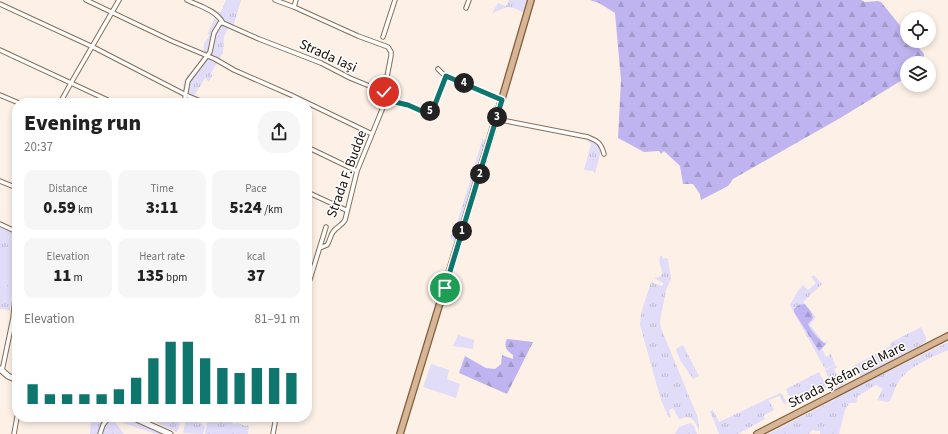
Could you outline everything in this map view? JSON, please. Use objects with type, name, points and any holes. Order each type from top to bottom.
[{"type":"main road","points":[[400,434],[531,0]]},
{"type":"main road","name":"Strada Ștefan cel Mare","points":[[756,434],[948,336]]},
{"type":"main road","points":[[1,370],[12,377]]},
{"type":"main road","points":[[143,422],[170,434]]},
{"type":"street","points":[[86,0],[234,70],[298,98]]},
{"type":"street","points":[[63,98],[119,0]]},
{"type":"street","name":"Strada Iași","points":[[187,0],[215,13],[222,23],[321,63],[350,78],[384,92]]},
{"type":"street","points":[[275,0],[358,36],[388,46],[391,56],[384,92],[386,100],[408,105],[426,113],[434,107],[446,76]]},
{"type":"street","points":[[294,7],[296,0]]},
{"type":"street","points":[[383,37],[395,0]]},
{"type":"street","points":[[466,8],[469,0]]},
{"type":"street","points":[[0,4],[93,47],[194,98]]},
{"type":"street","points":[[185,98],[187,84],[191,76],[212,48],[214,33],[222,23]]},
{"type":"street","points":[[0,50],[103,98]]},
{"type":"street","points":[[438,69],[446,76],[502,100]]},
{"type":"street","points":[[0,95],[12,100]]},
{"type":"street","name":"Strada F. Budde","points":[[320,248],[324,248],[327,245],[334,230],[343,224],[357,171],[386,100]]},
{"type":"street","points":[[312,105],[372,134]]},
{"type":"street","points":[[496,119],[588,137],[597,140],[602,146],[604,154]]},
{"type":"street","points":[[312,149],[357,171]]},
{"type":"street","points":[[0,181],[12,186]]},
{"type":"street","points":[[312,194],[346,210]]},
{"type":"street","points":[[0,224],[12,230]]},
{"type":"street","name":"Strada F. Budde","points":[[312,273],[326,227]]},
{"type":"street","points":[[1,370],[12,330]]},
{"type":"street","points":[[14,434],[16,422]]},
{"type":"street","points":[[100,434],[105,422]]},
{"type":"street","points":[[273,434],[275,422]]},
{"type":"green space","points":[[226,0],[241,0],[234,24],[227,30],[224,37],[223,53],[211,73],[212,76],[209,82],[205,78],[193,98],[183,98],[183,85],[187,76],[203,58],[204,43],[210,35],[208,33],[218,12],[221,12]]},
{"type":"green space","points":[[509,0],[527,0],[523,13],[517,9],[508,7],[492,13],[498,3],[506,6]]},
{"type":"green space","points":[[590,0],[878,1],[881,2],[900,25],[900,48],[919,48],[924,56],[900,56],[900,81],[842,117],[733,179],[728,186],[701,200],[700,194],[693,184],[683,184],[680,166],[664,151],[661,154],[659,151],[644,152],[618,138],[621,80],[615,13],[599,3]]},
{"type":"green space","points":[[481,138],[486,141],[459,234],[456,241],[453,241],[451,239],[451,235],[454,233],[482,141]]},
{"type":"green space","points":[[586,139],[598,143],[601,150],[595,174],[593,171],[584,170],[591,144]]},
{"type":"green space","points":[[0,227],[12,233],[12,296],[10,310],[0,309]]},
{"type":"green space","points":[[660,256],[662,256],[663,259],[668,259],[671,278],[666,291],[660,321],[661,328],[698,418],[699,431],[692,419],[688,417],[679,419],[673,408],[669,410],[671,417],[669,418],[661,400],[640,325],[641,313],[651,282],[662,286],[663,285],[663,283],[654,278],[659,277],[662,274],[659,261]]},
{"type":"green space","points":[[0,259],[12,261],[6,293],[0,292]]},
{"type":"green space","points":[[814,275],[822,284],[803,302],[816,317],[810,325],[824,343],[826,341],[827,343],[822,349],[826,357],[831,354],[835,365],[825,369],[790,305],[803,285],[808,290],[816,283],[811,277]]},
{"type":"green space","points":[[805,304],[811,312],[813,318],[808,324],[809,327],[818,338],[826,344],[819,351],[794,312],[794,309],[799,305]]},
{"type":"green space","points":[[921,327],[926,337],[926,342],[861,377],[855,365],[891,346],[890,343]]},
{"type":"green space","points":[[458,335],[474,340],[473,349],[453,346]]},
{"type":"green space","points":[[507,339],[533,342],[507,394],[459,373],[465,356],[486,368],[495,369],[501,364],[502,355],[513,359],[513,355],[507,350]]},
{"type":"green space","points":[[948,342],[948,350],[922,362],[903,376],[898,383],[890,401],[887,402],[877,400],[883,389],[876,385],[858,396],[856,403],[849,403],[845,410],[839,434],[820,434],[820,431],[812,430],[809,434],[768,434],[834,400],[835,398]]},
{"type":"green space","points":[[683,345],[699,376],[693,379],[680,360],[676,350]]},
{"type":"green space","points":[[431,364],[449,370],[447,379],[460,384],[456,398],[423,387]]},
{"type":"green space","points":[[836,365],[837,367],[834,369],[840,381],[851,376],[852,378],[838,388],[832,383],[825,370]]},
{"type":"green space","points":[[819,372],[827,387],[793,404],[786,389]]},
{"type":"green space","points":[[780,393],[787,403],[784,404],[779,396],[769,400],[774,410],[763,416],[765,419],[738,434],[719,434],[710,411],[713,410],[719,422]]},
{"type":"green space","points":[[91,422],[103,422],[99,434],[90,434]]},
{"type":"green space","points":[[108,422],[115,422],[124,434],[101,434],[104,425]]},
{"type":"green space","points":[[121,422],[136,422],[162,434],[156,434]]},
{"type":"green space","points":[[155,422],[178,422],[180,424],[176,432]]},
{"type":"green space","points":[[185,422],[198,422],[198,425],[200,422],[205,427],[203,434],[183,433]]},
{"type":"green space","points":[[207,422],[231,422],[246,426],[249,425],[248,434],[205,434]]},
{"type":"green space","points":[[690,423],[694,426],[697,434],[675,434],[679,427]]},
{"type":"route","points":[[384,92],[386,100],[408,105],[426,113],[434,107],[446,76],[502,100],[445,288]]}]
